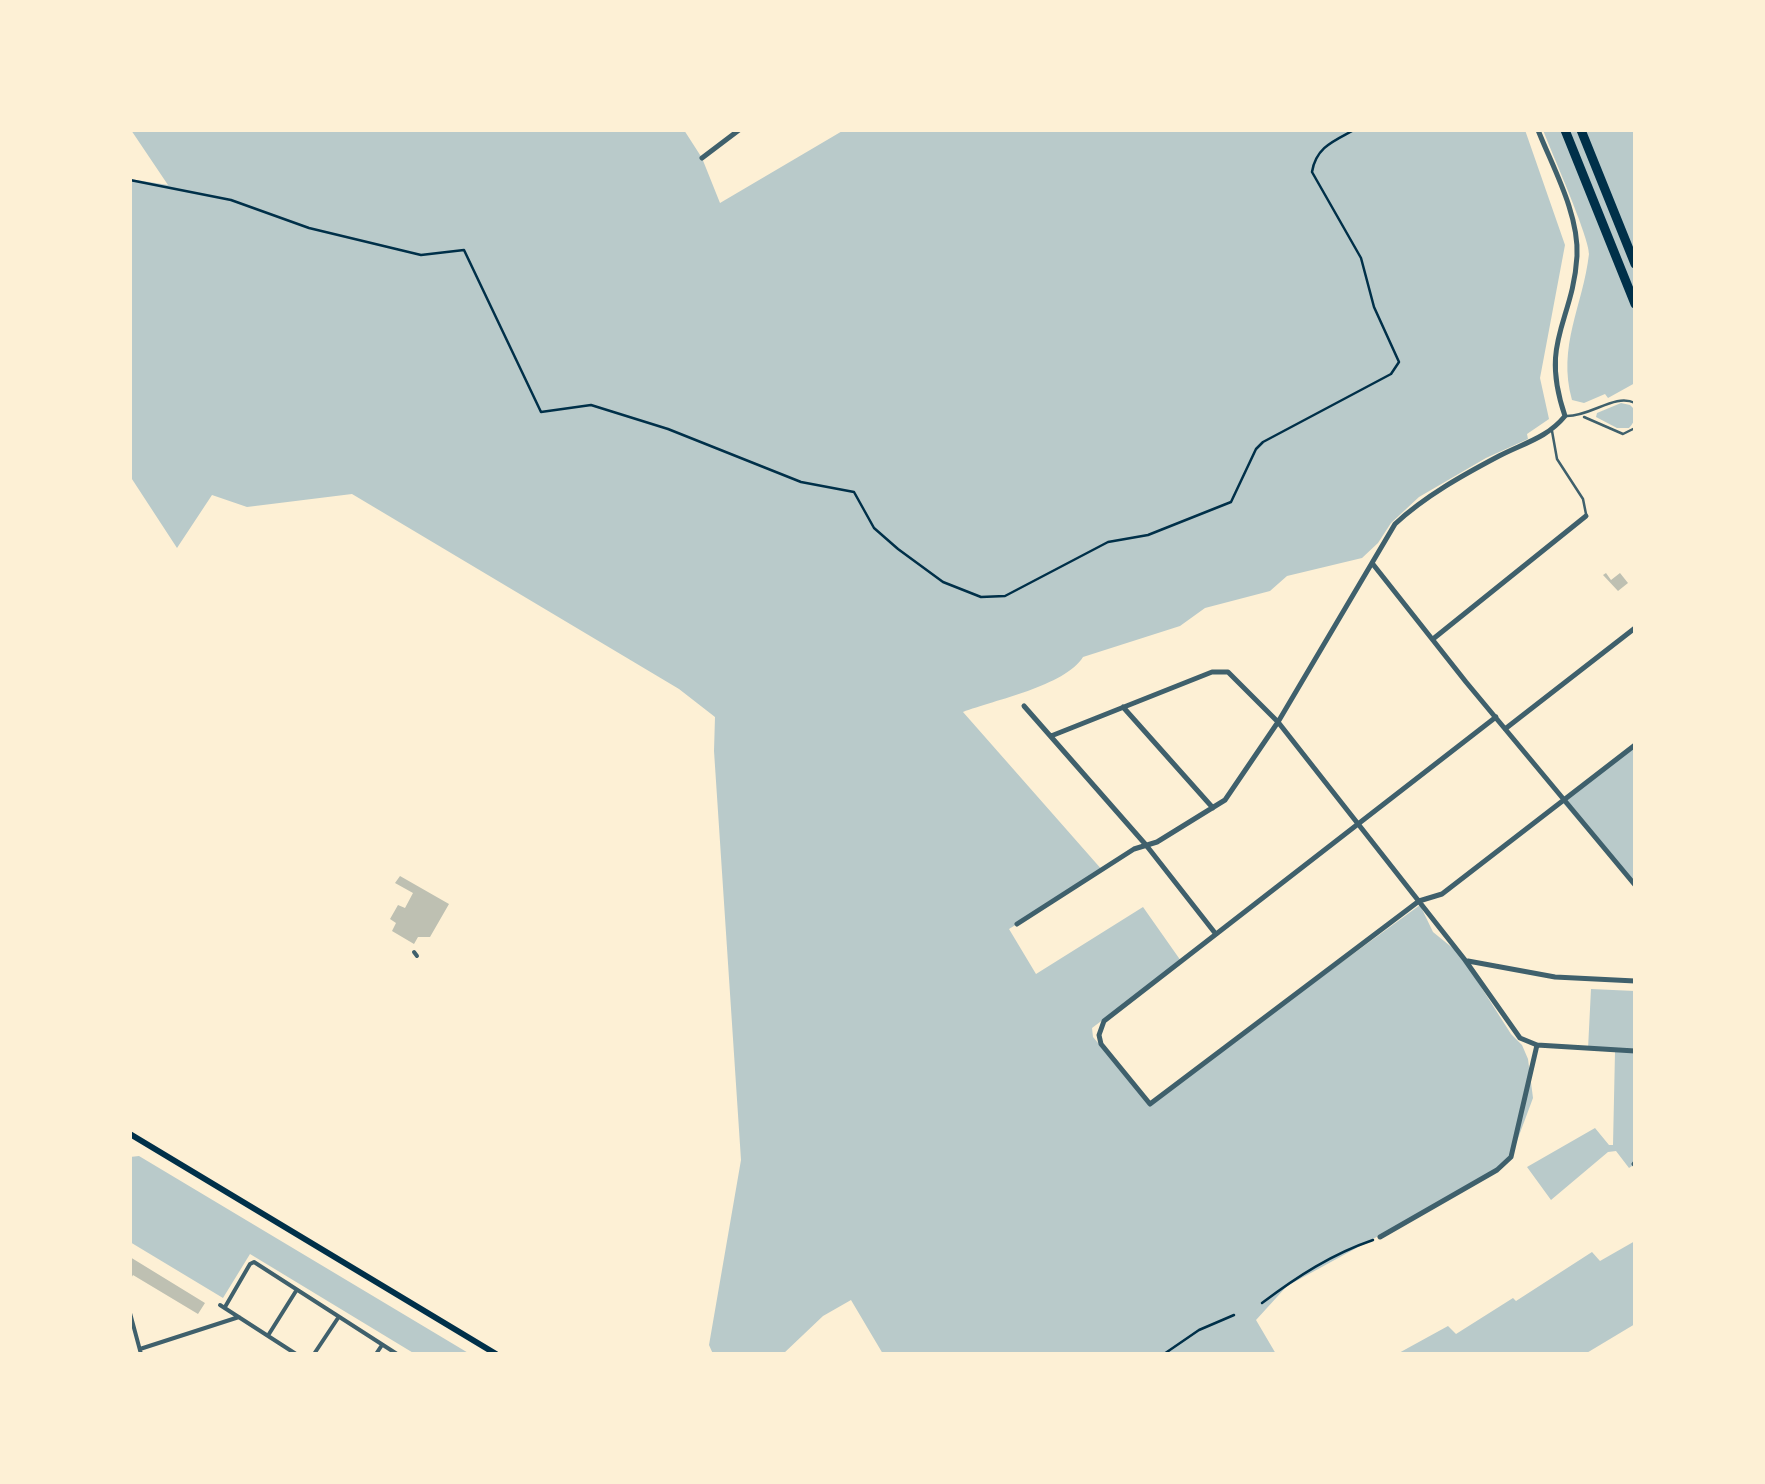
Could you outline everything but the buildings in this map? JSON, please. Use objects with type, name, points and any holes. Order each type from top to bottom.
[{"type":"highway","points":[[1565,130],[1635,304]]},
{"type":"highway","points":[[1582,130],[1635,264]]},
{"type":"main road","points":[[130,1134],[496,1354]]},
{"type":"street","points":[[702,158],[739,130]]},
{"type":"street","points":[[1017,924],[1134,849],[1213,808],[1234,790],[1395,524],[1411,509],[1504,453],[1552,430],[1565,416],[1555,384],[1554,360],[1575,268],[1576,243],[1571,217],[1538,130]]},
{"type":"street","points":[[1433,640],[1586,516]]},
{"type":"street","points":[[1372,562],[1635,884]]},
{"type":"street","points":[[1505,729],[1635,628]]},
{"type":"street","points":[[1050,736],[1220,670],[1235,676],[1278,722],[1357,822],[1465,960],[1520,1038],[1537,1045],[1635,1052]]},
{"type":"street","points":[[1024,706],[1146,845],[1216,934]]},
{"type":"street","points":[[1123,707],[1213,808]]},
{"type":"street","points":[[1496,717],[1104,1021],[1099,1036],[1101,1044],[1150,1104],[1419,901],[1442,894],[1635,745]]},
{"type":"street","points":[[1465,960],[1556,977],[1635,982]]},
{"type":"street","points":[[1380,1237],[1497,1170],[1511,1157],[1537,1045]]},
{"type":"street","points":[[296,1354],[222,1306],[252,1262],[397,1354]]},
{"type":"street","points":[[268,1336],[296,1292]]},
{"type":"street","points":[[130,1313],[141,1351],[240,1317]]},
{"type":"street","points":[[314,1354],[338,1318]]},
{"type":"street","points":[[376,1354],[382,1345]]},
{"type":"lane","points":[[1565,416],[1583,416],[1625,398],[1635,404]]},
{"type":"lane","points":[[1583,416],[1622,434],[1635,428]]},
{"type":"lane","points":[[1552,430],[1557,459],[1583,499],[1586,516]]},
{"type":"path","points":[[130,180],[230,200],[309,228],[421,254],[464,250],[541,412],[591,405],[668,429],[801,482],[854,492],[874,528],[898,548],[942,582],[982,597],[1005,596],[1108,542],[1148,535],[1231,502],[1263,442],[1396,368],[1400,362],[1374,307],[1361,258],[1312,172],[1322,148],[1354,130]]},
{"type":"path","points":[[1262,1302],[1351,1246],[1380,1237]]},
{"type":"path","points":[[1164,1354],[1199,1330],[1234,1315]]},
{"type":"shaded area","points":[[131,130],[684,130],[702,158],[720,203],[844,130],[1525,130],[1565,245],[1540,378],[1549,419],[1527,434],[1528,439],[1419,497],[1362,558],[1287,576],[1270,591],[1205,608],[1180,626],[1083,657],[1045,684],[963,712],[1103,871],[1009,929],[1036,974],[1143,907],[1181,961],[1092,1028],[1093,1037],[1149,1103],[1420,905],[1433,932],[1460,954],[1528,1059],[1533,1098],[1514,1149],[1501,1169],[1287,1286],[1256,1320],[1276,1354],[883,1354],[851,1300],[823,1316],[783,1354],[713,1354],[709,1345],[741,1160],[715,717],[679,689],[352,494],[247,507],[212,495],[177,548],[130,476],[130,179],[168,185]]},
{"type":"shaded area","points":[[1543,130],[1635,130],[1635,383],[1608,398],[1605,394],[1584,403],[1572,400],[1567,362],[1588,245]]},
{"type":"shaded area","points":[[1621,403],[1634,410],[1635,419],[1629,428],[1617,428],[1596,417],[1597,413]]},
{"type":"shaded area","points":[[1635,746],[1635,887],[1563,803]]},
{"type":"shaded area","points":[[1591,989],[1635,991],[1635,1164],[1629,1168],[1616,1151],[1608,1152],[1551,1200],[1527,1167],[1595,1128],[1613,1145],[1615,1052],[1588,1049]]},
{"type":"shaded area","points":[[139,1156],[470,1354],[415,1354],[250,1254],[223,1298],[130,1242],[130,1157]]},
{"type":"shaded area","points":[[1635,1241],[1635,1324],[1585,1354],[1397,1354],[1448,1326],[1456,1334],[1592,1252],[1600,1261]]}]
